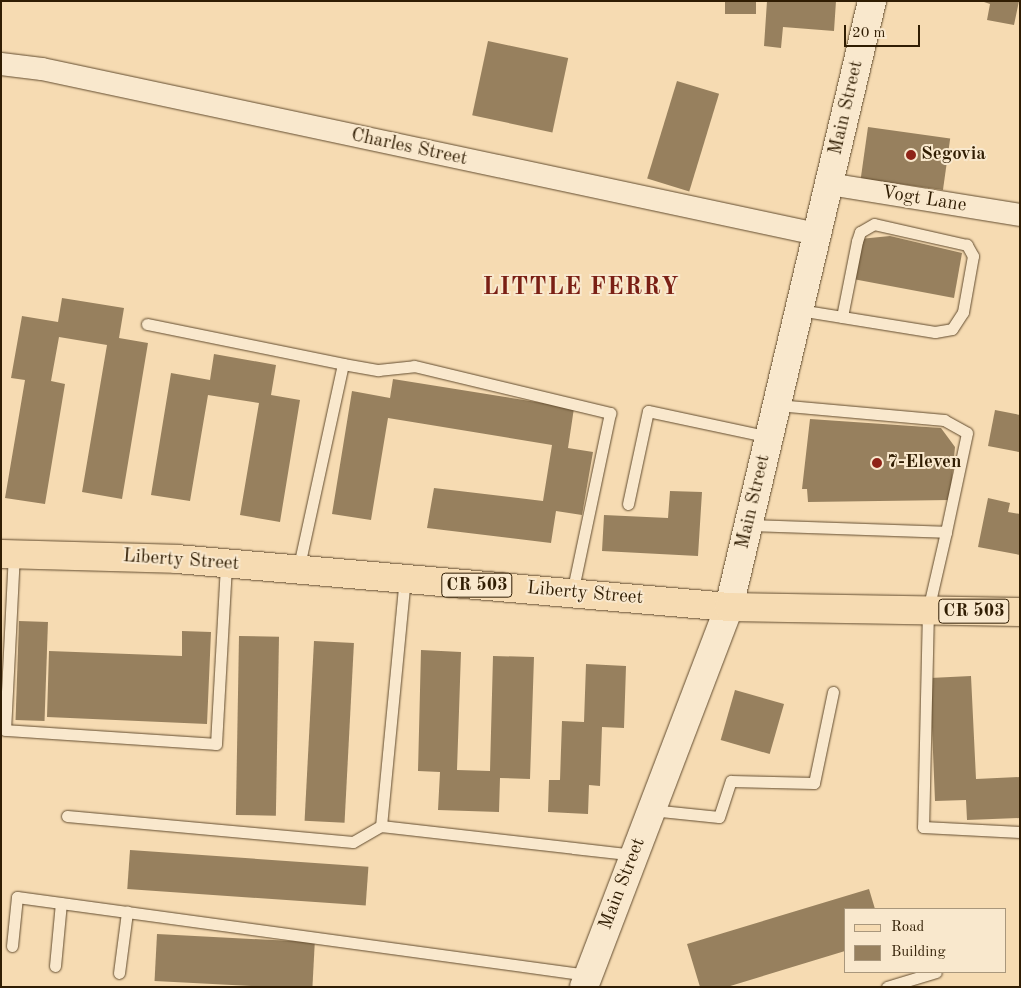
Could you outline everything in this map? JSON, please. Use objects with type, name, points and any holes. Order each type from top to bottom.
[{"type":"main road","name":"Liberty Street","points":[[8,554],[226,563],[729,607],[1020,612]]},
{"type":"street","name":"Main Street","points":[[586,981],[729,607],[872,1]]},
{"type":"street","name":"Charles Street","points":[[1,64],[42,68],[817,234]]},
{"type":"street","name":"Vogt Lane","points":[[829,184],[1020,215]]},
{"type":"lane","points":[[799,310],[842,317],[935,332],[952,329],[963,312],[973,256],[967,245],[874,224],[860,232],[842,317]]},
{"type":"lane","points":[[147,324],[378,370],[414,366],[610,413],[572,593]]},
{"type":"lane","points":[[298,570],[343,364]]},
{"type":"lane","points":[[777,405],[944,420],[967,433],[928,610],[923,827],[1020,832]]},
{"type":"lane","points":[[628,504],[648,411],[769,437]]},
{"type":"lane","points":[[748,525],[946,532]]},
{"type":"lane","points":[[8,554],[6,730],[216,744],[226,563]]},
{"type":"lane","points":[[381,826],[406,579]]},
{"type":"lane","points":[[651,810],[719,817],[731,781],[814,782],[833,692]]},
{"type":"lane","points":[[67,816],[352,842],[381,826],[634,855]]},
{"type":"lane","points":[[12,946],[17,897],[586,981]]},
{"type":"lane","points":[[55,966],[61,903]]},
{"type":"lane","points":[[119,974],[127,912]]},
{"type":"lane","points":[[887,987],[933,973]]},
{"type":"building","points":[[725,1],[756,1],[756,14],[725,14]]},
{"type":"building","points":[[767,1],[836,1],[834,31],[783,27],[781,48],[764,46]]},
{"type":"building","points":[[981,1],[1019,1],[1014,25],[987,20],[990,4]]},
{"type":"building","points":[[488,41],[568,58],[552,132],[472,115]]},
{"type":"building","points":[[677,81],[719,94],[689,191],[647,179]]},
{"type":"building","points":[[868,127],[950,139],[943,190],[861,178]]},
{"type":"building","points":[[890,236],[962,253],[954,298],[853,279],[860,239]]},
{"type":"building","points":[[62,298],[124,308],[119,338],[148,343],[122,499],[82,492],[107,345],[59,337],[51,381],[65,384],[45,504],[5,498],[25,380],[11,378],[22,316],[58,322]]},
{"type":"building","points":[[214,354],[276,365],[271,395],[300,400],[280,522],[240,515],[259,403],[208,395],[190,501],[151,495],[171,373],[210,380]]},
{"type":"building","points":[[393,379],[574,408],[568,448],[593,452],[582,515],[556,511],[551,543],[427,528],[434,488],[543,501],[552,445],[388,418],[371,520],[332,514],[352,391],[390,398]]},
{"type":"building","points":[[995,410],[1020,415],[1019,452],[988,446]]},
{"type":"building","points":[[810,419],[941,428],[955,447],[950,500],[808,502],[807,489],[802,489]]},
{"type":"building","points":[[670,491],[702,492],[698,556],[602,551],[604,515],[668,518]]},
{"type":"building","points":[[988,498],[1010,503],[1008,512],[1020,514],[1020,555],[978,547]]},
{"type":"building","points":[[19,621],[48,622],[45,721],[16,720]]},
{"type":"building","points":[[182,631],[211,632],[207,724],[47,717],[49,651],[182,656]]},
{"type":"building","points":[[239,636],[279,637],[276,816],[236,815]]},
{"type":"building","points":[[314,641],[354,643],[345,823],[305,821]]},
{"type":"building","points":[[421,650],[461,652],[457,770],[490,771],[493,656],[534,657],[530,779],[500,778],[499,812],[438,810],[440,772],[418,771]]},
{"type":"building","points":[[586,664],[626,666],[624,728],[602,727],[600,786],[589,785],[588,814],[548,812],[549,780],[560,780],[562,721],[584,722]]},
{"type":"building","points":[[971,676],[976,779],[1020,777],[1020,818],[967,820],[966,800],[935,801],[930,678]]},
{"type":"building","points":[[735,690],[784,704],[770,754],[721,740]]},
{"type":"building","points":[[130,850],[368,867],[366,906],[127,889]]},
{"type":"building","points":[[869,889],[875,908],[844,908],[844,951],[727,987],[700,987],[687,944]]},
{"type":"building","points":[[157,934],[315,942],[312,987],[270,987],[155,981]]},
{"type":"place","name":"Segovia","points":[[911,155]]},
{"type":"place","name":"7-Eleven","points":[[877,463]]},
{"type":"district","name":"LITTLE FERRY","points":[[581,289]]}]
